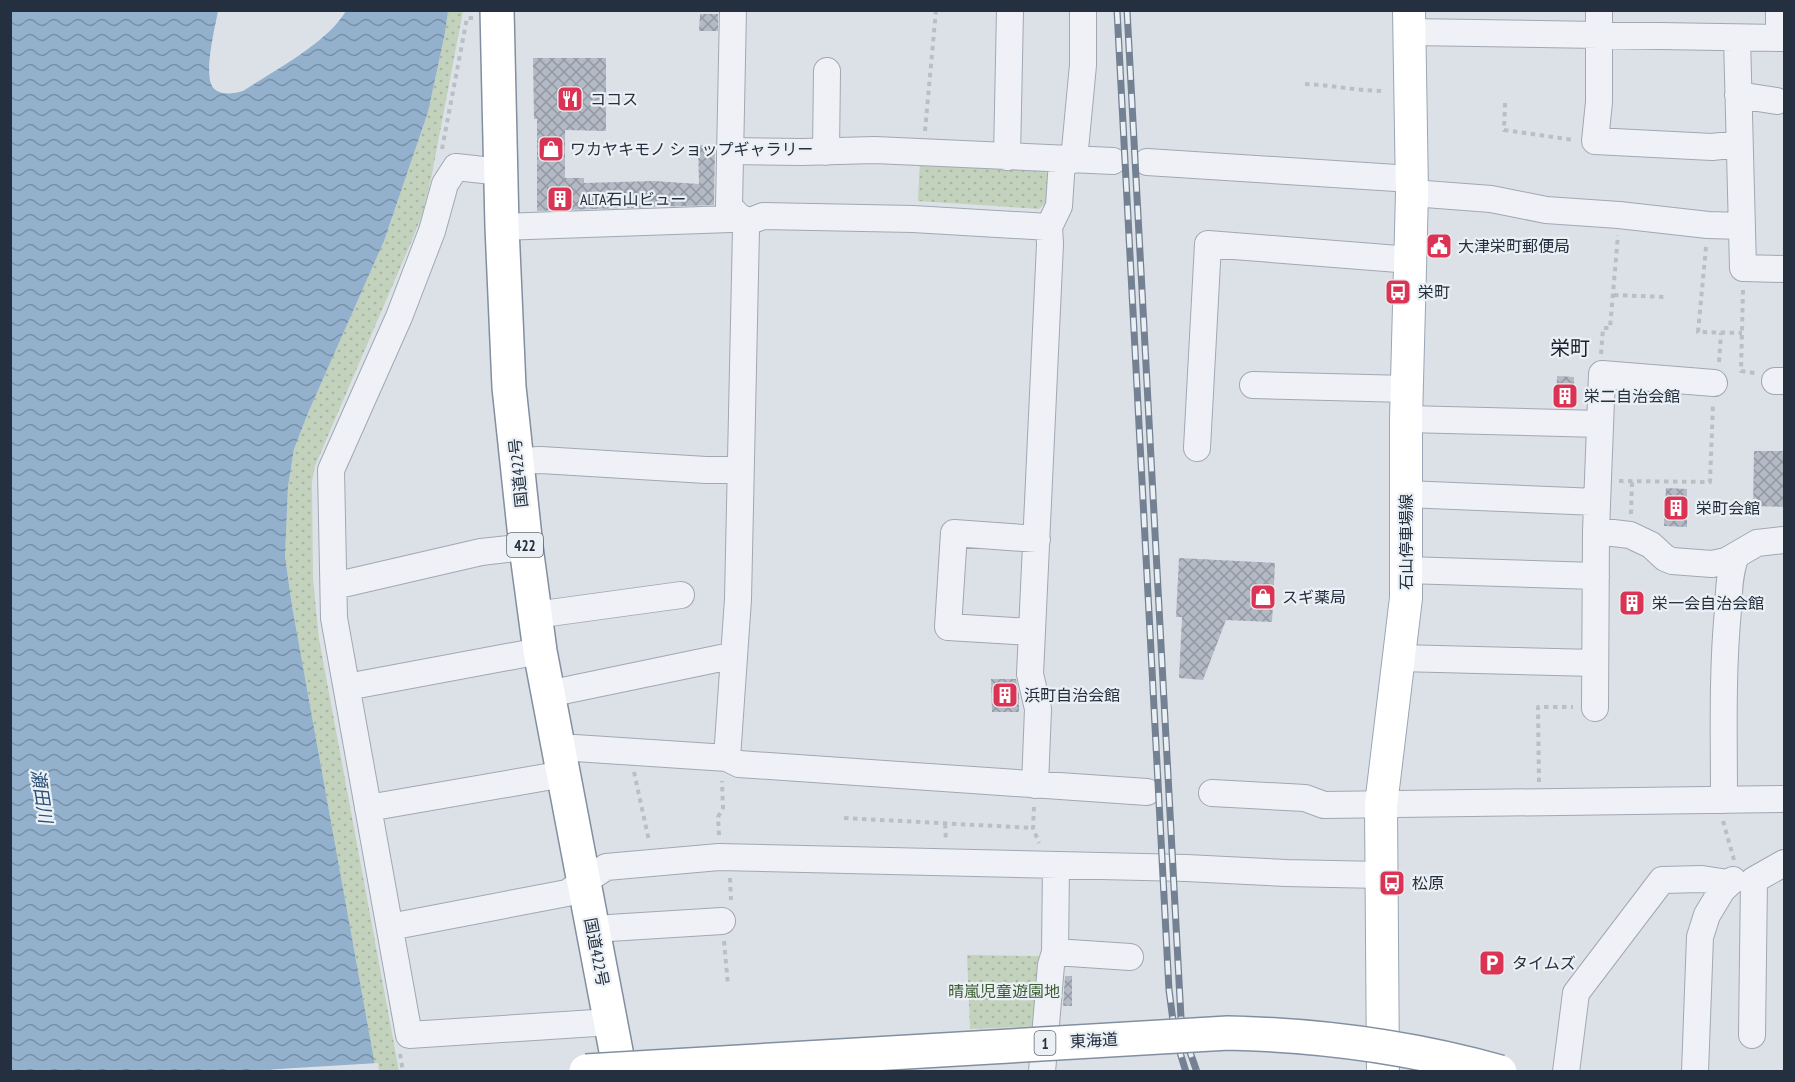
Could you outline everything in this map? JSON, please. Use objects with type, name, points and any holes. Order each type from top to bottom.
[{"type":"highway","name":"国道422号","points":[[489,14],[501,172],[509,387],[526,547],[540,651],[620,1070]]},
{"type":"highway","name":"東海道","points":[[576,1071],[1228,1033],[1310,1037],[1368,1043],[1457,1060],[1500,1071]]},
{"type":"main road","name":"石山停車場線","points":[[1383,1059],[1381,805],[1406,598],[1407,404],[1412,186],[1409,21]]},
{"type":"street","points":[[724,758],[738,599],[746,229],[743,219],[729,206],[733,10]]},
{"type":"street","points":[[1007,158],[1010,10]]},
{"type":"street","points":[[1035,784],[1038,709],[1030,674],[1049,227],[1059,206],[1083,65],[1083,10]]},
{"type":"street","points":[[1599,10],[1599,102],[1595,141],[1712,147],[1739,144]]},
{"type":"street","points":[[1409,21],[1599,36],[1782,38],[1779,10]]},
{"type":"street","points":[[1737,38],[1743,268],[1785,269]]},
{"type":"street","points":[[826,152],[827,71]]},
{"type":"street","points":[[1738,95],[1777,101]]},
{"type":"street","points":[[730,151],[874,150],[1007,158],[1113,161]]},
{"type":"street","points":[[1147,162],[1412,186],[1546,210],[1742,226]]},
{"type":"street","points":[[501,172],[456,167],[444,184],[432,231],[399,316],[331,470],[334,618],[409,1035],[611,1022]]},
{"type":"street","points":[[502,227],[743,219],[763,216],[890,218],[1049,227]]},
{"type":"street","points":[[1197,448],[1208,244],[1411,260]]},
{"type":"street","points":[[1595,708],[1596,531],[1601,368],[1714,383]]},
{"type":"street","points":[[1253,385],[1600,424]]},
{"type":"street","points":[[516,461],[541,460],[740,470]]},
{"type":"street","points":[[1406,494],[1597,491]]},
{"type":"street","points":[[1596,531],[1630,535],[1651,545],[1672,561],[1712,564],[1726,561],[1757,543],[1785,540]]},
{"type":"street","points":[[1032,632],[948,627],[954,533],[1037,539]]},
{"type":"street","points":[[334,586],[481,552],[526,547]]},
{"type":"street","points":[[1724,800],[1724,649],[1729,595],[1736,556]]},
{"type":"street","points":[[1406,570],[1596,576]]},
{"type":"street","points":[[535,615],[681,595]]},
{"type":"street","points":[[347,687],[540,651]]},
{"type":"street","points":[[548,694],[721,658],[734,658]]},
{"type":"street","points":[[1399,658],[1595,663]]},
{"type":"street","points":[[368,808],[561,762],[575,748],[724,758],[739,764],[1147,792]]},
{"type":"street","points":[[1212,793],[1305,798],[1324,805],[1785,799]]},
{"type":"street","points":[[390,927],[567,893],[606,867],[719,857],[1381,875]]},
{"type":"street","points":[[1752,1035],[1754,880],[1785,863]]},
{"type":"street","points":[[1042,1071],[1051,965],[1055,952],[1056,866]]},
{"type":"street","points":[[1566,1071],[1576,993],[1662,880],[1730,881],[1707,915],[1700,937],[1695,1071]]},
{"type":"street","points":[[593,929],[722,921]]},
{"type":"street","points":[[1055,952],[1130,957]]},
{"type":"street","points":[[620,1070],[836,1064],[1044,1043],[1201,1034],[1259,1034],[1311,1037],[1383,1059],[1459,1058],[1510,1071]]},
{"type":"path","points":[[924,153],[936,10]]},
{"type":"path","points":[[441,156],[467,18],[489,14]]},
{"type":"path","points":[[1305,84],[1328,85],[1360,91],[1411,92]]},
{"type":"path","points":[[1505,103],[1504,130],[1570,140],[1595,141]]},
{"type":"path","points":[[1601,368],[1604,328],[1610,328],[1611,299],[1614,295],[1619,215]]},
{"type":"path","points":[[1708,225],[1698,332],[1742,333]]},
{"type":"path","points":[[1743,268],[1741,371],[1771,374],[1780,381]]},
{"type":"path","points":[[1614,295],[1665,297]]},
{"type":"path","points":[[1597,491],[1632,481],[1710,482],[1714,383],[1718,379],[1721,333]]},
{"type":"path","points":[[1630,535],[1632,481]]},
{"type":"path","points":[[1539,804],[1538,707],[1595,708]]},
{"type":"path","points":[[629,752],[654,862]]},
{"type":"path","points":[[719,857],[718,818],[723,808],[724,758]]},
{"type":"path","points":[[1035,784],[1033,828],[1036,840],[1056,858],[1056,866]]},
{"type":"path","points":[[1724,800],[1722,818],[1738,874],[1730,881]]},
{"type":"path","points":[[844,818],[1033,828]]},
{"type":"green space","points":[[448,11],[463,11],[422,215],[315,466],[312,482],[313,579],[319,639],[399,1071],[376,1072],[292,606],[285,556],[288,487],[294,449],[384,241],[428,112]]},
{"type":"green space","points":[[920,159],[1039,166],[1053,179],[1052,198],[1039,209],[918,201]]},
{"type":"green space","name":"晴嵐児童遊園地","points":[[967,955],[1041,956],[1038,1026],[970,1029]]},
{"type":"water","name":"瀬田川","points":[[10,11],[218,11],[211,49],[210,79],[212,86],[218,91],[235,93],[243,91],[313,45],[337,23],[346,11],[448,11],[428,112],[384,241],[294,449],[288,487],[285,556],[292,606],[376,1071],[11,1071]]},
{"type":"pier","points":[[378,1063],[379,1072],[247,1071]]},
{"type":"building","points":[[700,14],[718,14],[718,31],[699,31]]},
{"type":"building","points":[[533,58],[606,58],[606,131],[565,130],[565,178],[584,178],[584,183],[654,181],[699,184],[698,145],[715,145],[714,205],[537,211],[537,119],[534,119]]},
{"type":"building","name":"栄二自治会館","points":[[1557,376],[1574,377],[1573,408],[1556,408]]},
{"type":"building","points":[[1754,451],[1785,451],[1785,507],[1753,506]]},
{"type":"building","name":"栄町会館","points":[[1666,488],[1687,489],[1687,527],[1664,526]]},
{"type":"building","points":[[1179,558],[1275,563],[1272,622],[1226,620],[1203,680],[1179,678],[1182,617],[1176,617]]},
{"type":"building","name":"浜町自治会館","points":[[991,679],[1016,679],[1019,712],[992,712]]},
{"type":"building","points":[[1065,976],[1072,976],[1072,1006],[1063,1006]]},
{"type":"railway","points":[[1117,10],[1169,990],[1175,1036],[1186,1072]]},
{"type":"railway","points":[[1127,10],[1181,1018],[1184,1035],[1197,1072]]},
{"type":"place","name":"ココス","points":[[570,99]]},
{"type":"place","name":"ワカヤキモノ ショップギャラリー","points":[[551,149]]},
{"type":"place","name":"ALTA石山ビュー","points":[[560,199]]},
{"type":"place","name":"大津栄町郵便局","points":[[1439,246]]},
{"type":"place","name":"栄町","points":[[1398,292]]},
{"type":"place","name":"栄二自治会館","points":[[1565,396]]},
{"type":"place","name":"栄町会館","points":[[1676,508]]},
{"type":"place","name":"スギ薬局","points":[[1263,597]]},
{"type":"place","name":"栄一会自治会館","points":[[1632,603]]},
{"type":"place","name":"浜町自治会館","points":[[1005,695]]},
{"type":"place","name":"松原","points":[[1392,883]]},
{"type":"place","name":"タイムズ","points":[[1492,963]]},
{"type":"district","name":"栄町","points":[[1570,348]]}]
